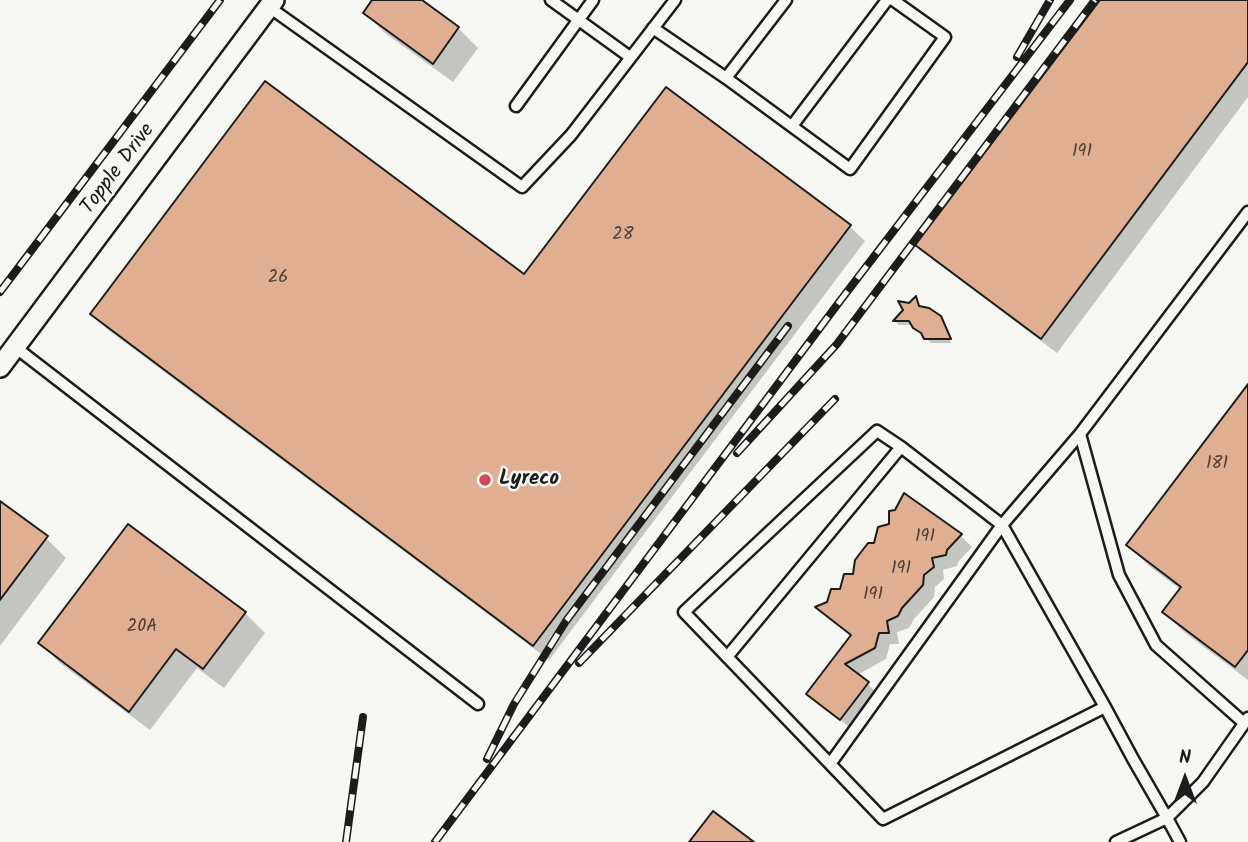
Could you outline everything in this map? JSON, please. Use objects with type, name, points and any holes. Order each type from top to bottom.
[{"type":"street","name":"Topple Drive","points":[[0,367],[272,4]]},
{"type":"lane","points":[[551,0],[630,57]]},
{"type":"lane","points":[[516,106],[593,0]]},
{"type":"lane","points":[[272,4],[522,187],[571,135],[675,0]]},
{"type":"lane","points":[[726,78],[786,0]]},
{"type":"lane","points":[[792,126],[887,0]]},
{"type":"lane","points":[[653,28],[850,169],[945,37],[893,0]]},
{"type":"lane","points":[[830,764],[1002,525],[1080,434],[1248,212]]},
{"type":"lane","points":[[15,347],[478,704]]},
{"type":"lane","points":[[1105,707],[883,819],[684,612],[877,431],[1002,525],[1105,707],[1180,842]]},
{"type":"lane","points":[[1080,434],[1119,575],[1156,645],[1246,720],[1203,782],[1167,818],[1116,842]]},
{"type":"lane","points":[[727,657],[901,447]]},
{"type":"building","points":[[372,0],[422,0],[459,27],[433,64],[363,13]]},
{"type":"building","points":[[1100,0],[1248,0],[1248,62],[1041,339],[915,245]]},
{"type":"building","name":"Lyreco","points":[[265,81],[524,274],[666,87],[851,225],[533,646],[90,314]]},
{"type":"building","points":[[916,296],[919,306],[929,308],[941,316],[951,339],[924,339],[909,321],[893,321],[903,310],[898,301],[909,303]]},
{"type":"building","points":[[1248,384],[1248,650],[1235,667],[1162,612],[1181,587],[1126,545]]},
{"type":"building","points":[[904,493],[962,534],[947,550],[946,555],[932,558],[934,567],[924,575],[923,585],[898,616],[887,621],[889,633],[879,633],[875,648],[845,664],[869,682],[840,720],[806,694],[851,635],[815,607],[827,602],[831,589],[840,589],[844,574],[853,574],[855,560],[868,543],[874,543],[878,527],[889,524],[889,511],[895,510]]},
{"type":"building","points":[[0,501],[48,536],[0,600]]},
{"type":"building","points":[[128,524],[246,612],[203,669],[176,649],[129,712],[38,643]]},
{"type":"building","points":[[713,811],[754,842],[689,842]]},
{"type":"railway","points":[[0,292],[220,0]]},
{"type":"railway","points":[[1017,57],[1050,0]]},
{"type":"railway","points":[[435,842],[840,301],[1070,0]]},
{"type":"railway","points":[[737,453],[837,344],[1095,0]]},
{"type":"railway","points":[[487,759],[514,704],[566,621],[788,326]]},
{"type":"railway","points":[[579,663],[835,399]]},
{"type":"railway","points":[[346,842],[363,717]]},
{"type":"place","name":"Lyreco","points":[[485,480]]}]
